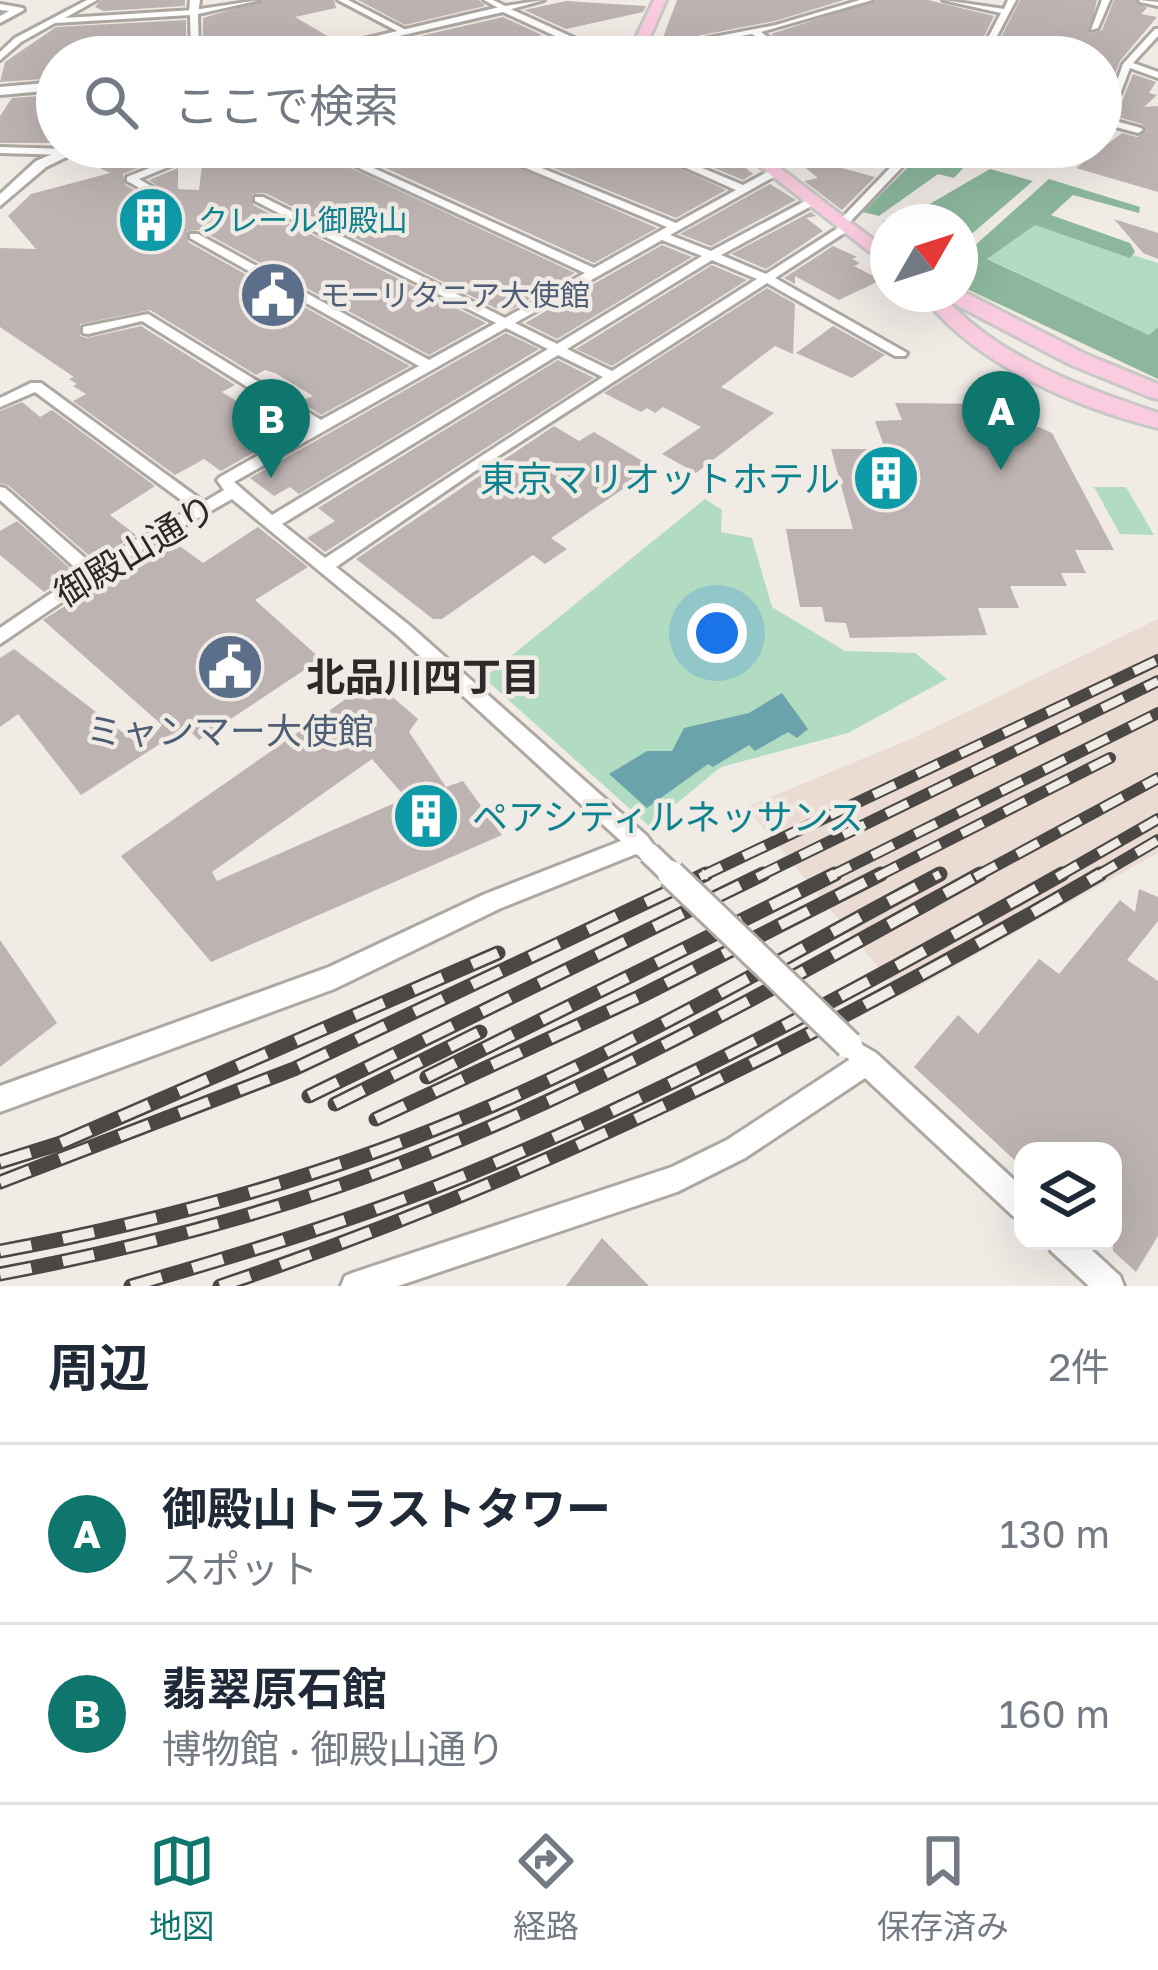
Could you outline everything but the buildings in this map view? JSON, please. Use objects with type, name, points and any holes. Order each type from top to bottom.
[{"type":"main road","points":[[647,36],[660,0]]},
{"type":"main road","points":[[767,168],[870,246]]},
{"type":"main road","points":[[978,307],[1077,358],[1158,392]]},
{"type":"main road","points":[[953,312],[983,340],[1036,370],[1158,421]]},
{"type":"main road","points":[[964,312],[1052,364],[1158,408]]},
{"type":"street","points":[[0,57],[18,40],[93,0]]},
{"type":"street","points":[[54,21],[256,0]]},
{"type":"street","points":[[342,0],[404,32]]},
{"type":"street","points":[[488,0],[564,36]]},
{"type":"street","points":[[386,36],[540,0]]},
{"type":"street","points":[[735,36],[868,0]]},
{"type":"street","points":[[947,0],[1004,11]]},
{"type":"street","points":[[992,36],[1012,0]]},
{"type":"street","points":[[1094,28],[1106,0]]},
{"type":"street","points":[[1143,0],[1158,4]]},
{"type":"street","points":[[0,2],[19,10],[0,20]]},
{"type":"street","points":[[194,6],[195,36]]},
{"type":"street","points":[[755,32],[761,36]]},
{"type":"street","points":[[1122,77],[1127,64],[1158,32]]},
{"type":"street","points":[[1127,64],[1158,74]]},
{"type":"street","points":[[0,91],[36,88]]},
{"type":"street","points":[[1122,126],[1138,130]]},
{"type":"street","points":[[0,150],[36,150]]},
{"type":"street","points":[[0,202],[22,177],[38,168]]},
{"type":"street","points":[[143,212],[166,198],[131,179],[157,168]]},
{"type":"street","points":[[364,168],[595,273]]},
{"type":"street","points":[[532,168],[676,227]]},
{"type":"street","points":[[694,168],[743,189]]},
{"type":"street","points":[[328,566],[843,226],[897,168]]},
{"type":"street","points":[[232,492],[225,480],[773,173]]},
{"type":"street","points":[[259,199],[613,377]]},
{"type":"street","points":[[273,522],[712,256],[811,202]]},
{"type":"street","points":[[194,236],[295,287],[428,365]]},
{"type":"street","points":[[660,236],[766,278],[901,353]]},
{"type":"street","points":[[88,330],[143,316],[320,426]]},
{"type":"street","points":[[0,403],[36,386],[202,508]]},
{"type":"street","points":[[0,492],[92,573]]},
{"type":"street","name":"御殿山通り","points":[[0,637],[92,573],[232,492],[328,566],[644,848],[858,1053]]},
{"type":"street","points":[[0,1100],[334,976],[493,901],[644,848]]},
{"type":"street","points":[[355,1286],[677,1179],[736,1149],[858,1053],[1014,1198]]},
{"type":"street","points":[[1071,1250],[1110,1286]]},
{"type":"shaded area","points":[[1158,619],[1158,853],[902,996],[746,807],[913,738]]},
{"type":"green space","points":[[907,168],[963,168],[954,178],[938,174],[896,204],[871,204]]},
{"type":"green space","points":[[990,169],[1033,181],[978,228],[978,204],[930,204]]},
{"type":"green space","points":[[1049,179],[1140,207],[1139,213],[1073,195],[1051,215],[1130,243],[1135,252],[1130,258],[1035,225],[987,259],[1149,335],[1158,327],[1158,379],[978,294],[978,243]]},
{"type":"green space","points":[[1035,224],[1158,263],[1158,327],[1149,335],[986,258]]},
{"type":"green space","points":[[1094,487],[1126,487],[1154,535],[1120,534]]},
{"type":"green space","points":[[705,499],[722,510],[721,532],[752,538],[772,607],[845,651],[915,653],[947,679],[848,733],[721,767],[649,826],[484,678]]},
{"type":"water","points":[[782,693],[808,729],[797,738],[788,732],[755,751],[749,745],[713,767],[708,764],[647,808],[609,774],[647,751],[672,751],[684,728],[749,713]]},
{"type":"railway","points":[[700,877],[1158,660]]},
{"type":"railway","points":[[757,877],[1158,681]]},
{"type":"railway","points":[[829,877],[1158,713]]},
{"type":"railway","points":[[876,877],[1110,758]]},
{"type":"railway","points":[[975,877],[1158,778]]},
{"type":"railway","points":[[1057,877],[1158,819]]},
{"type":"railway","points":[[1095,877],[1158,840]]},
{"type":"railway","points":[[0,1182],[294,1069],[706,874]]},
{"type":"railway","points":[[309,1096],[763,874]]},
{"type":"railway","points":[[427,1077],[835,874]]},
{"type":"railway","points":[[376,1119],[639,997],[881,874]]},
{"type":"railway","points":[[0,1251],[127,1225],[252,1192],[436,1129],[609,1051],[940,874],[934,877]]},
{"type":"railway","points":[[0,1274],[213,1225],[420,1156],[635,1060],[980,874]]},
{"type":"railway","points":[[131,1286],[343,1221],[545,1141],[770,1033],[1062,874]]},
{"type":"railway","points":[[220,1286],[449,1201],[671,1103],[887,993],[1100,874]]},
{"type":"railway","points":[[0,1162],[61,1143],[498,953]]},
{"type":"railway","points":[[335,1104],[480,1032]]},
{"type":"place","name":"クレール御殿山","points":[[151,220]]},
{"type":"place","name":"モーリタニア大使館","points":[[273,295]]},
{"type":"place","name":"御殿山トラストタワー","points":[[1001,470]]},
{"type":"place","name":"翡翠原石館","points":[[271,478]]},
{"type":"place","name":"東京マリオットホテル","points":[[886,478]]},
{"type":"place","name":"ミャンマー大使館","points":[[230,667]]},
{"type":"place","name":"ペアシティルネッサンス","points":[[426,816]]},
{"type":"district","name":"北品川四丁目","points":[[423,676]]}]
